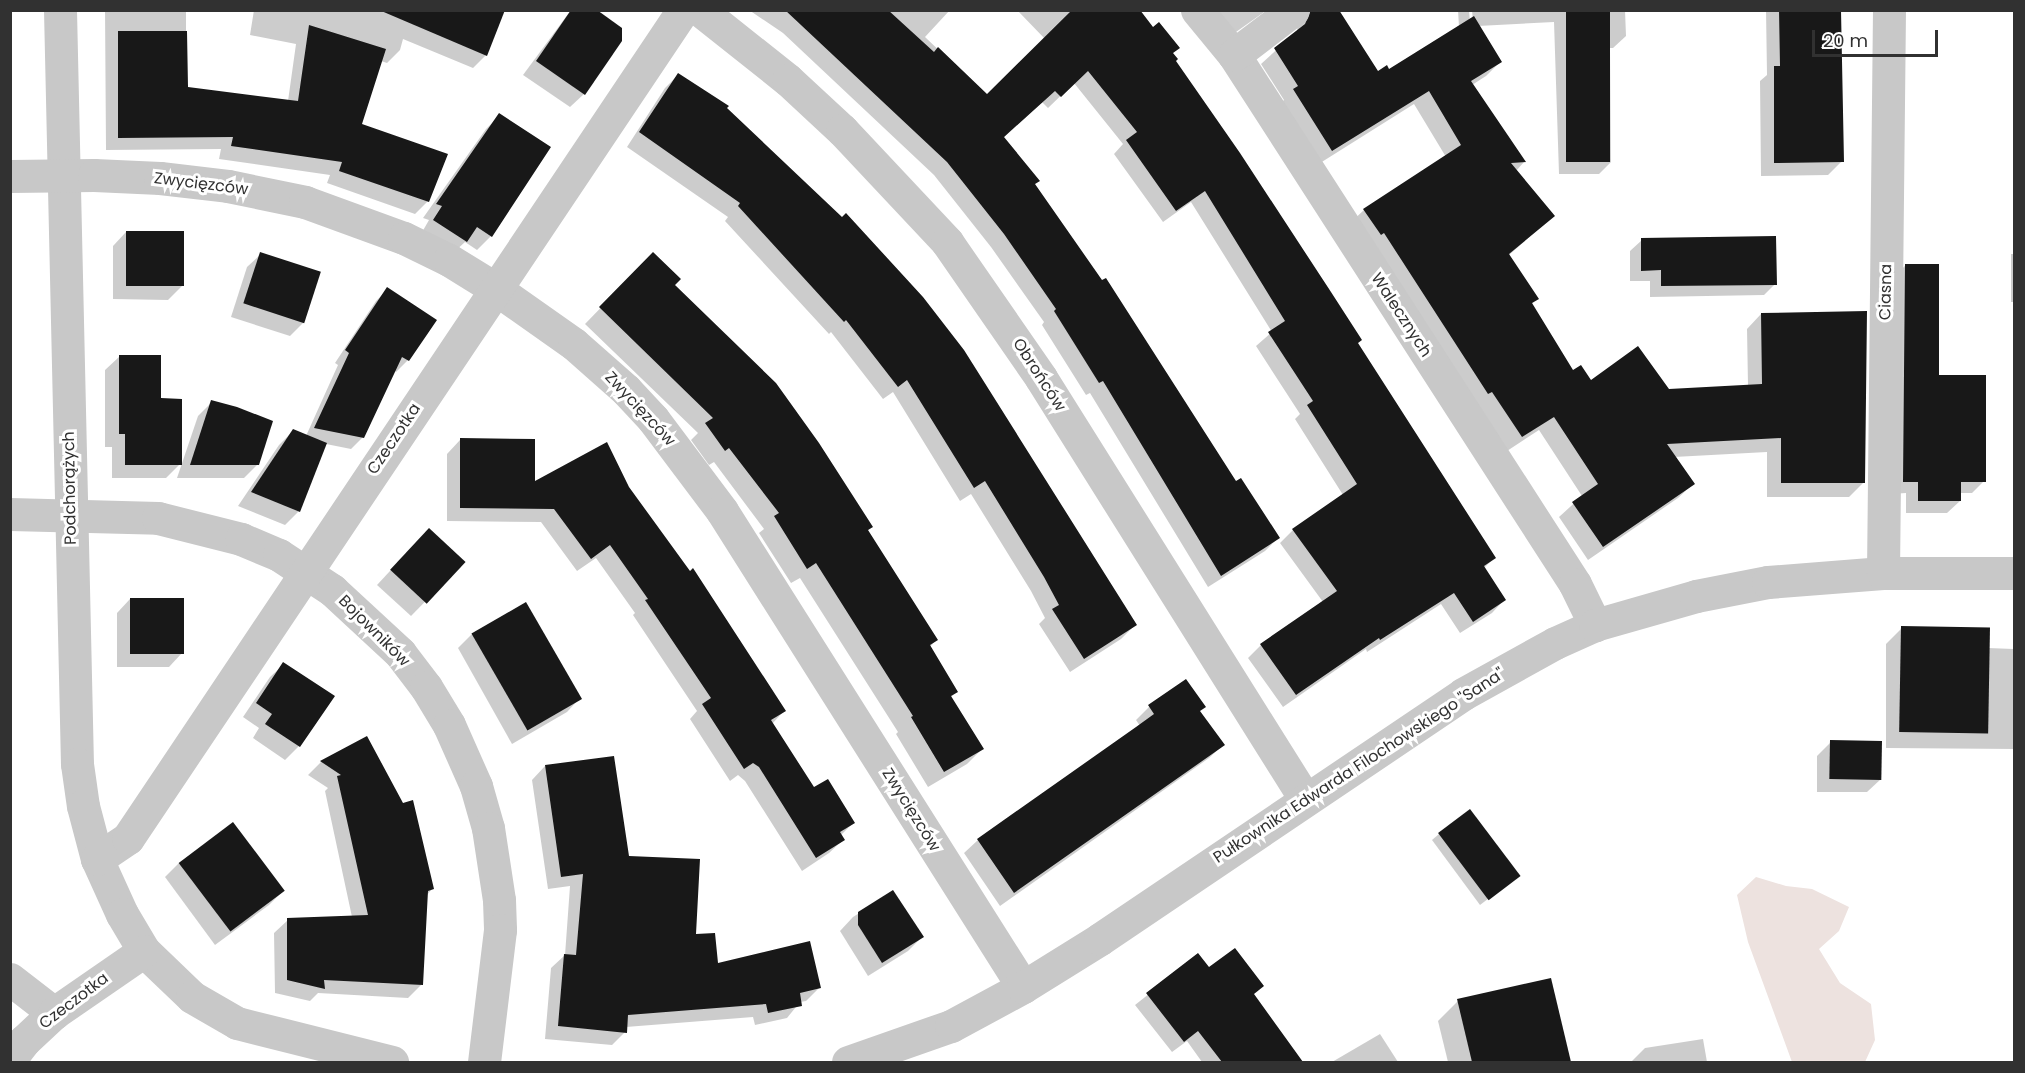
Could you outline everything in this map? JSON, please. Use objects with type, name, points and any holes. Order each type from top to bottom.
[{"type":"street","name":"Podchorążych","points":[[60,10],[77,764],[83,806],[97,859],[122,914],[144,951]]},
{"type":"street","name":"Czeczotka","points":[[97,859],[128,838],[683,10]]},
{"type":"street","name":"Obrońców","points":[[700,10],[789,80],[842,130],[947,242],[1041,378],[1305,799]]},
{"type":"street","name":"Walecznych","points":[[1197,10],[1234,55],[1575,584],[1594,626]]},
{"type":"street","points":[[1234,55],[1293,10]]},
{"type":"street","name":"Ciasna","points":[[1883,573],[1889,10]]},
{"type":"street","name":"Zwycięzców","points":[[10,176],[160,178],[228,186],[306,202],[404,238],[496,289],[574,344],[626,390],[678,449],[722,511],[1023,987]]},
{"type":"street","name":"Bojowników","points":[[10,514],[159,518],[198,526],[240,539],[279,555],[333,590],[400,653],[426,687],[449,725],[476,786],[488,828],[499,900],[500,930],[484,1062]]},
{"type":"street","name":"Pułkownika Edwarda Filochowskiego \"Sana\"","points":[[848,1062],[951,1026],[1023,987],[1100,939],[1463,694],[1555,643],[1594,626],[1663,605],[1736,587],[1803,578],[1883,573],[2014,573]]},
{"type":"street","name":"Czeczotka","points":[[10,1059],[24,1041],[54,1013],[144,951]]},
{"type":"street","points":[[144,951],[171,980],[192,997],[237,1023],[392,1062]]},
{"type":"street","points":[[10,978],[54,1013]]},
{"type":"shaded area","points":[[1756,877],[1786,886],[1812,889],[1849,907],[1839,931],[1819,949],[1840,983],[1871,1004],[1875,1040],[1865,1062],[1792,1062],[1748,942],[1737,895]]},
{"type":"building","points":[[379,10],[505,10],[487,56]]},
{"type":"building","points":[[571,10],[597,10],[622,28],[622,41],[585,95],[536,61]]},
{"type":"building","points":[[785,10],[888,10],[934,52],[938,47],[987,94],[1072,10],[1140,10],[1153,27],[1159,22],[1180,48],[1173,53],[1178,59],[1176,61],[1240,153],[1362,340],[1358,343],[1496,558],[1484,566],[1506,600],[1473,622],[1454,593],[1380,640],[1379,638],[1296,695],[1260,644],[1337,591],[1292,529],[1357,484],[1307,405],[1313,401],[1268,332],[1285,321],[1205,191],[1176,211],[1126,140],[1137,132],[1088,71],[1061,97],[1055,91],[1004,137],[1040,181],[1035,184],[1102,280],[1106,278],[1236,481],[1241,478],[1280,538],[1221,576],[1103,381],[1099,383],[1054,311],[1056,309],[1004,234],[947,162]]},
{"type":"building","points":[[1311,10],[1339,10],[1378,71],[1387,65],[1389,69],[1474,16],[1502,62],[1471,81],[1526,162],[1511,163],[1555,216],[1509,254],[1539,299],[1532,303],[1573,370],[1581,365],[1591,380],[1638,346],[1669,389],[1762,384],[1761,313],[1867,311],[1865,483],[1781,483],[1781,438],[1667,444],[1695,484],[1603,547],[1572,502],[1598,484],[1554,417],[1522,437],[1492,392],[1488,394],[1384,233],[1381,235],[1363,209],[1461,145],[1429,91],[1332,151],[1293,89],[1298,86],[1274,48],[1305,24]]},
{"type":"building","points":[[1566,10],[1610,10],[1610,162],[1566,162]]},
{"type":"building","points":[[1779,10],[1841,10],[1844,162],[1774,163],[1774,66],[1780,66]]},
{"type":"building","points":[[309,25],[386,49],[362,124],[448,154],[429,202],[339,171],[342,162],[231,146],[233,137],[118,138],[118,31],[187,31],[188,87],[298,101]]},
{"type":"building","points":[[678,73],[729,106],[727,108],[842,217],[846,213],[923,297],[964,350],[1137,625],[1084,659],[1052,609],[1059,605],[1044,577],[985,481],[974,488],[907,380],[898,387],[846,320],[844,322],[738,206],[740,203],[639,132]]},
{"type":"building","points":[[499,113],[551,147],[492,237],[477,227],[467,242],[433,220],[442,206],[436,204]]},
{"type":"building","points":[[126,231],[184,231],[184,286],[126,286]]},
{"type":"building","points":[[1776,236],[1777,285],[1661,286],[1661,270],[1641,271],[1641,238]]},
{"type":"building","points":[[260,252],[321,272],[304,323],[243,303]]},
{"type":"building","points":[[653,252],[681,279],[675,285],[776,383],[819,443],[873,527],[868,530],[938,640],[930,645],[958,692],[951,696],[984,749],[944,772],[911,717],[913,716],[816,563],[807,569],[774,516],[779,513],[729,448],[725,451],[705,423],[713,418],[599,307]]},
{"type":"building","points":[[1905,264],[1939,264],[1939,375],[1986,375],[1986,482],[1961,482],[1961,501],[1918,501],[1918,482],[1903,482]]},
{"type":"building","points":[[387,287],[437,320],[409,361],[402,357],[364,438],[314,428],[349,353],[345,350]]},
{"type":"building","points":[[119,355],[161,355],[161,398],[182,399],[182,465],[125,465],[125,434],[119,434]]},
{"type":"building","points":[[211,400],[273,421],[259,465],[190,465]]},
{"type":"building","points":[[293,429],[327,443],[300,512],[251,492]]},
{"type":"building","points":[[460,438],[535,439],[535,481],[607,442],[629,487],[690,571],[693,568],[786,711],[771,720],[814,787],[828,779],[855,823],[840,832],[845,840],[816,858],[759,767],[753,763],[744,769],[702,704],[711,698],[645,600],[648,599],[610,545],[591,559],[554,509],[460,508]]},
{"type":"building","points":[[429,528],[466,562],[427,604],[390,570]]},
{"type":"building","points":[[130,598],[184,598],[184,654],[130,654]]},
{"type":"building","points":[[526,602],[582,699],[527,730],[471,634]]},
{"type":"building","points":[[1901,626],[1990,628],[1988,734],[1899,732]]},
{"type":"building","points":[[283,662],[335,696],[300,747],[265,724],[272,714],[256,703]]},
{"type":"building","points":[[1186,679],[1206,707],[1200,711],[1225,745],[1014,893],[977,839],[1154,714],[1148,705]]},
{"type":"building","points":[[367,736],[403,803],[413,800],[434,889],[428,891],[423,985],[324,980],[325,989],[287,980],[287,918],[368,915],[337,776],[341,775],[320,761]]},
{"type":"building","points":[[1830,740],[1882,741],[1881,780],[1829,779]]},
{"type":"building","points":[[614,756],[629,856],[700,859],[696,934],[715,933],[718,963],[810,941],[821,988],[800,993],[802,1006],[768,1013],[766,1004],[628,1015],[627,1033],[558,1026],[564,954],[576,955],[583,874],[561,877],[545,765]]},
{"type":"building","points":[[1470,809],[1521,876],[1489,900],[1438,833]]},
{"type":"building","points":[[233,822],[285,891],[230,932],[179,863]]},
{"type":"building","points":[[893,890],[924,937],[882,963],[858,925],[858,912]]},
{"type":"building","points":[[1235,948],[1264,986],[1254,994],[1303,1062],[1222,1062],[1198,1031],[1184,1042],[1146,993],[1198,953],[1209,967]]},
{"type":"building","points":[[1551,978],[1571,1062],[1472,1062],[1457,999]]}]
